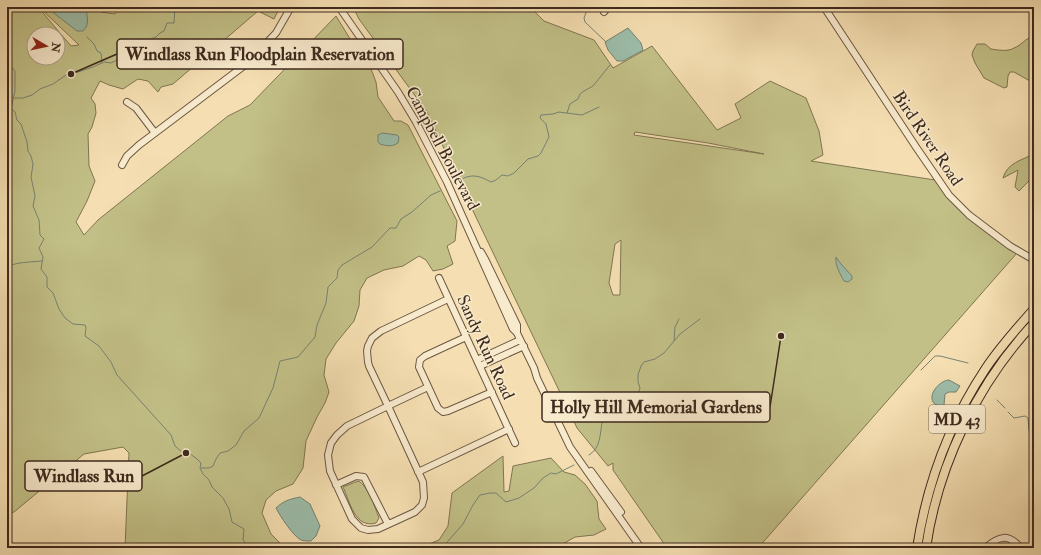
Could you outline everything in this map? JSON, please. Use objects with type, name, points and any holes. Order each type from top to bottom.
[{"type":"main road","name":"MD 43","points":[[917,548],[933,475],[945,443],[966,399],[986,366],[1034,309]]},
{"type":"main road","name":"MD 43","points":[[926,548],[938,496],[948,464],[961,434],[974,407],[995,372],[1016,342],[1034,323]]},
{"type":"street","points":[[122,165],[127,156],[155,133],[254,57],[276,33],[291,7]]},
{"type":"street","name":"Campbell Boulevard","points":[[339,7],[398,92],[416,122],[447,182],[513,329],[524,346],[570,447],[641,548]]},
{"type":"street","name":"Bird River Road","points":[[824,7],[949,195],[973,218],[1010,246],[1034,260]]},
{"type":"street","points":[[127,102],[136,108],[155,133]]},
{"type":"street","name":"Sandy Run Road","points":[[438,278],[515,443]]},
{"type":"street","points":[[428,387],[388,406],[347,426],[334,438],[329,449],[328,461],[330,472],[352,519],[358,526],[364,529],[372,530],[415,512],[422,505],[424,498],[424,487],[418,472],[388,406],[368,362],[367,351],[370,341],[381,331],[448,299]]},
{"type":"street","points":[[466,337],[424,356],[421,359],[419,367],[428,387],[438,408],[444,412],[492,392]]},
{"type":"street","points":[[477,360],[519,337]]},
{"type":"street","points":[[480,366],[524,346]]},
{"type":"street","name":"Campbell Boulevard","points":[[534,368],[541,376],[571,441],[646,548]]},
{"type":"street","points":[[418,472],[509,428]]},
{"type":"street","points":[[336,485],[356,476],[364,477],[367,480],[388,524]]},
{"type":"street","points":[[985,548],[994,540],[1002,538],[1013,540],[1022,548]]},
{"type":"shaded area","points":[[7,7],[38,7],[54,26],[26,26],[26,66],[66,66],[66,40],[71,46],[79,45],[66,33],[66,26],[59,26],[39,7],[61,7],[67,14],[76,7],[97,7],[101,12],[115,14],[120,7],[280,7],[274,19],[258,11],[173,84],[161,87],[158,92],[148,81],[138,79],[123,89],[100,81],[91,98],[95,104],[96,113],[92,127],[88,134],[89,166],[95,181],[76,222],[84,235],[98,220],[228,116],[250,105],[336,16],[363,60],[371,69],[376,82],[378,97],[394,121],[401,121],[408,125],[457,221],[455,241],[447,246],[453,264],[443,269],[433,271],[426,260],[419,256],[403,266],[384,270],[367,278],[360,290],[359,306],[354,321],[336,343],[326,359],[324,375],[329,392],[306,441],[303,468],[293,484],[276,491],[266,500],[262,513],[271,534],[285,548],[125,548],[129,453],[123,447],[84,454],[14,512],[7,514]]},
{"type":"shaded area","points":[[46,7],[61,7],[68,11],[78,7],[88,7],[86,28],[83,31],[77,31]]},
{"type":"shaded area","points":[[353,7],[530,7],[544,21],[594,40],[613,68],[652,46],[717,130],[741,118],[735,104],[770,81],[806,98],[819,131],[823,155],[811,161],[935,180],[957,208],[1017,253],[758,548],[667,548],[613,470],[613,463],[608,466],[577,428],[427,112],[359,19]],"holes":[[[635,132],[708,143],[764,154],[634,135]],[[621,240],[620,295],[613,295],[609,283],[615,244]]]},
{"type":"shaded area","points":[[628,28],[641,43],[643,50],[623,61],[617,61],[608,50],[605,42]]},
{"type":"shaded area","points":[[1034,36],[1034,92],[1032,91],[1030,81],[1014,72],[1010,72],[1007,87],[1004,88],[984,78],[972,55],[977,44],[985,44],[991,49],[1009,50],[1017,47]]},
{"type":"shaded area","points":[[382,133],[397,135],[399,137],[398,143],[389,146],[380,144],[378,142],[378,135]]},
{"type":"shaded area","points":[[1034,154],[1034,176],[1019,191],[1015,187],[1018,170],[1003,178],[1005,173],[1011,165]]},
{"type":"shaded area","points":[[836,257],[852,276],[852,279],[848,282],[844,281],[839,272]]},
{"type":"shaded area","points":[[949,380],[960,386],[956,392],[949,392],[945,394],[944,405],[947,409],[943,418],[938,424],[937,416],[942,407],[933,402],[932,395],[942,382]]},
{"type":"shaded area","points":[[503,456],[504,492],[509,491],[513,466],[551,458],[564,472],[575,475],[585,484],[597,501],[599,519],[606,529],[594,535],[575,537],[556,548],[419,548],[439,540],[448,526],[452,493]]},
{"type":"shaded area","points":[[358,481],[365,487],[373,503],[379,518],[376,523],[369,524],[363,522],[354,513],[351,507],[343,487]]},
{"type":"shaded area","points":[[300,497],[310,504],[320,526],[316,536],[311,541],[298,538],[287,526],[276,508],[287,501]]},
{"type":"waterway","points":[[14,98],[23,98],[32,95],[40,89],[53,84],[69,73],[75,73],[104,62],[111,63],[117,60],[123,62],[138,55],[140,50],[146,47],[148,40],[156,37],[164,31],[167,23],[174,23],[175,7]]},
{"type":"waterway","points":[[587,10],[584,18],[585,22],[606,42]]},
{"type":"waterway","points":[[87,37],[94,44],[97,51],[101,53],[102,63]]},
{"type":"waterway","points":[[7,62],[15,71],[15,91],[11,108],[15,112],[17,120],[21,124],[33,164],[31,177],[35,196],[33,206],[39,220],[40,235],[44,239],[39,248],[43,257],[41,269],[47,277],[47,287],[53,293],[59,309],[65,318],[73,324],[85,325],[85,336],[99,346],[111,362],[117,375],[171,435],[175,446],[183,453],[189,453],[201,463],[200,468],[203,474],[209,480],[212,487],[223,498],[229,509],[232,522],[244,529],[243,540],[250,548]]},
{"type":"waterway","points":[[567,113],[570,104],[578,99],[580,94],[593,86],[610,65]]},
{"type":"waterway","points":[[457,182],[470,176],[482,178],[491,182],[502,175],[508,176],[514,173],[528,159],[538,156],[549,137],[546,124],[540,118],[541,115],[559,112],[582,115],[599,107]]},
{"type":"waterway","points":[[201,468],[209,468],[213,466],[220,453],[228,451],[236,445],[244,431],[259,418],[273,388],[280,361],[298,357],[315,337],[317,325],[326,303],[328,287],[337,278],[338,270],[342,265],[372,247],[390,228],[396,228],[401,219],[412,212],[431,195],[440,191]]},
{"type":"waterway","points":[[7,267],[19,263],[42,261]]},
{"type":"waterway","points":[[674,341],[675,327],[679,319]]},
{"type":"waterway","points":[[589,455],[598,445],[602,422],[631,410],[633,403],[632,395],[639,392],[640,388],[638,375],[644,362],[655,359],[664,353],[680,334],[700,319]]},
{"type":"waterway","points":[[921,370],[935,356],[968,363]]},
{"type":"waterway","points":[[997,400],[1005,408]]},
{"type":"waterway","points":[[1008,412],[1014,418],[1025,416],[1028,418],[1029,431],[1034,436]]},
{"type":"waterway","points":[[442,548],[463,524],[480,495],[496,493],[506,502],[519,498],[534,488],[543,478],[551,473],[556,474],[574,465]]},
{"type":"place","name":"Windlass Run Floodplain Reservation","points":[[71,74]]},
{"type":"place","name":"Holly Hill Memorial Gardens","points":[[781,336]]},
{"type":"place","name":"Windlass Run","points":[[186,453]]}]
